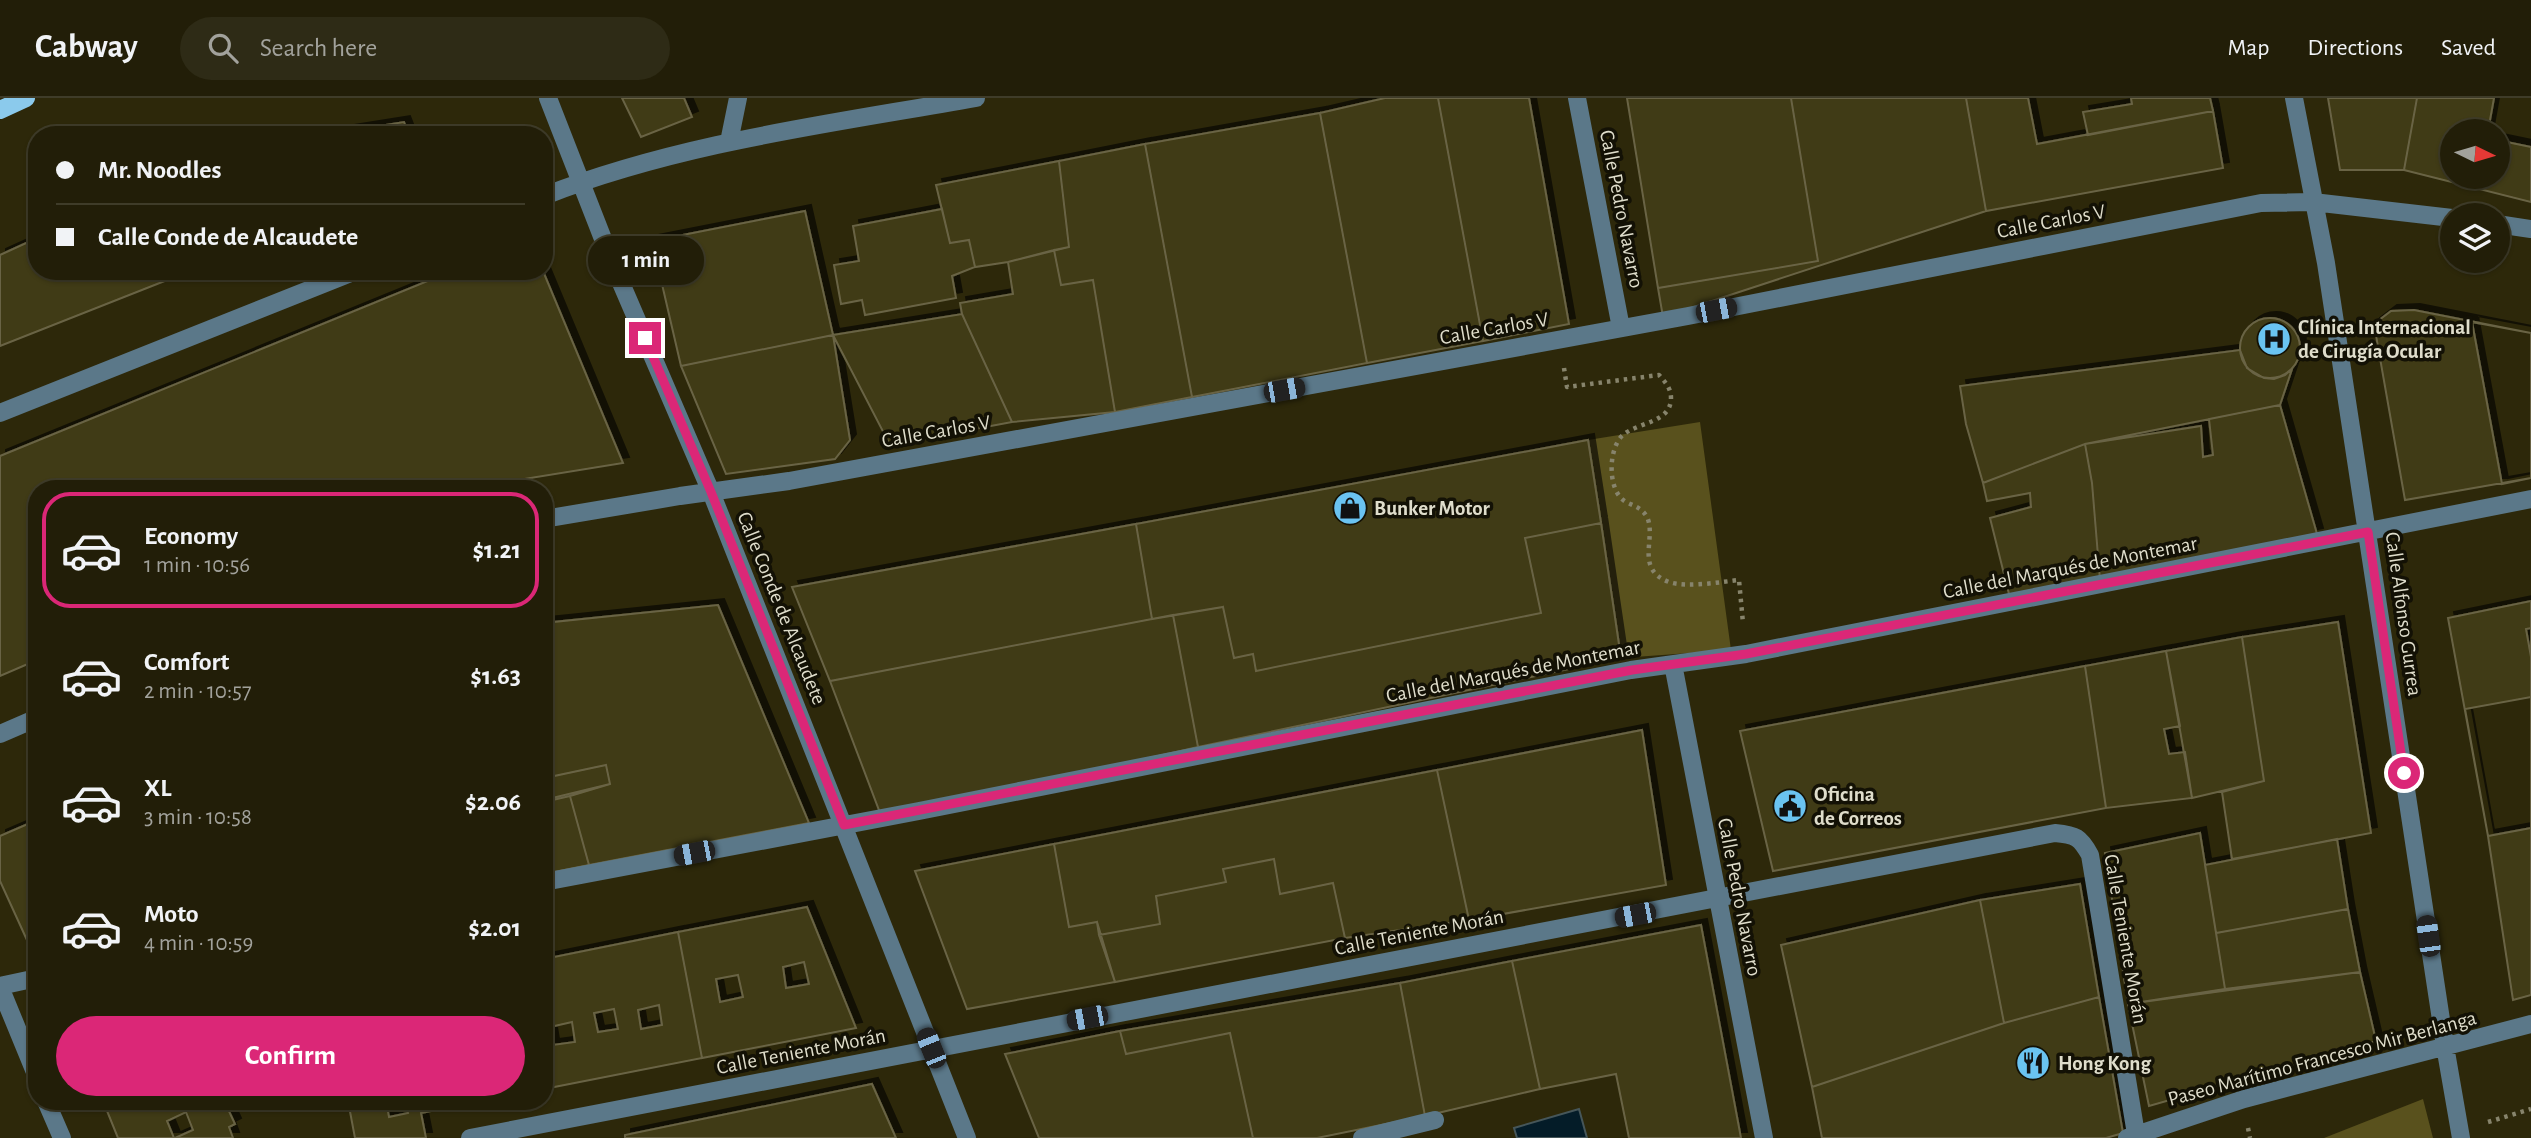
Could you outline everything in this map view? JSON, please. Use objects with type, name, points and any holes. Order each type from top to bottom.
[{"type":"main road","points":[[0,110],[26,98]]},
{"type":"street","name":"Calle Conde de Alcaudete","points":[[548,98],[612,262],[711,492],[967,1138]]},
{"type":"street","points":[[729,142],[738,98]]},
{"type":"street","points":[[553,192],[582,181],[729,142],[976,98]]},
{"type":"street","name":"Calle Pedro Navarro","points":[[1577,98],[1621,328]]},
{"type":"street","name":"Calle Alfonso Gurrea","points":[[2294,98],[2328,277],[2440,1017],[2462,1138]]},
{"type":"street","name":"Calle Carlos V","points":[[553,518],[802,478],[1621,328],[2261,203],[2314,202],[2440,217]]},
{"type":"street","points":[[2510,227],[2531,229]]},
{"type":"street","points":[[0,413],[333,280]]},
{"type":"street","name":"Calle del Marqués de Montemar","points":[[553,879],[1632,670],[1746,654],[2531,499]]},
{"type":"street","name":"Calle Pedro Navarro","points":[[1673,664],[1764,1138]]},
{"type":"street","points":[[0,734],[28,722]]},
{"type":"street","name":"Calle Teniente Morán","points":[[470,1138],[2055,833],[2082,840],[2090,855],[2131,1136]]},
{"type":"street","points":[[28,980],[0,986],[28,1055]]},
{"type":"street","name":"Paseo Marítimo Francesco Mir Berlanga","points":[[2131,1136],[2244,1099],[2531,1024]]},
{"type":"street","points":[[50,1110],[62,1138]]},
{"type":"street","points":[[1362,1138],[1435,1120]]},
{"type":"path","points":[[1559,339],[1567,387],[1659,375],[1665,382],[1671,398],[1664,415],[1623,435],[1615,446],[1611,458],[1615,488],[1624,501],[1639,507],[1646,515],[1650,527],[1647,550],[1649,561],[1657,574],[1669,582],[1683,584],[1739,580],[1746,654]]},
{"type":"shaded area","points":[[1700,422],[1731,650],[1621,658],[1588,440]]},
{"type":"shaded area","points":[[2423,1099],[2433,1138],[2324,1138]]},
{"type":"water","points":[[1579,1109],[1587,1138],[1517,1138],[1514,1128]]},
{"type":"building","points":[[622,98],[684,98],[692,117],[641,137]]},
{"type":"building","points":[[1385,98],[1438,98],[1483,341],[1367,363],[1320,113]]},
{"type":"building","points":[[1438,98],[1529,98],[1569,324],[1483,341]]},
{"type":"building","points":[[1627,98],[1791,98],[1818,261],[1658,288]]},
{"type":"building","points":[[1791,98],[1966,98],[1986,211],[1663,317],[1658,288],[1818,261]]},
{"type":"building","points":[[1966,98],[2028,98],[2037,144],[2213,111],[2223,168],[1986,211]]},
{"type":"building","points":[[2131,98],[2210,98],[2213,111],[2088,135],[2083,112],[2132,104]]},
{"type":"building","points":[[2328,98],[2417,98],[2404,170],[2340,170]]},
{"type":"building","points":[[2417,98],[2494,98],[2490,119],[2440,119],[2440,179],[2404,170]]},
{"type":"building","points":[[1320,113],[1367,363],[1192,397],[1145,144]]},
{"type":"building","points":[[404,122],[406,126],[379,126]]},
{"type":"building","points":[[2510,143],[2531,147],[2531,202],[2479,189],[2510,189]]},
{"type":"building","points":[[1145,144],[1192,397],[1115,412],[1093,280],[1061,285],[1054,250],[1069,247],[1059,161]]},
{"type":"building","points":[[1059,161],[1069,247],[975,267],[969,240],[950,243],[936,185]]},
{"type":"building","points":[[942,209],[950,243],[969,240],[975,267],[952,276],[956,298],[865,315],[862,300],[841,304],[834,265],[859,261],[853,226]]},
{"type":"building","points":[[805,211],[833,335],[681,366],[652,241]]},
{"type":"building","points":[[28,242],[28,280],[167,280],[0,346],[0,255]]},
{"type":"building","points":[[1054,250],[1061,285],[1093,280],[1115,412],[1012,422],[962,314],[960,303],[1013,294],[1008,262]]},
{"type":"building","points":[[430,280],[547,280],[623,463],[518,480],[28,480],[28,664],[0,676],[0,456]]},
{"type":"building","points":[[2414,310],[2531,333],[2531,478],[2405,500],[2374,324],[2391,311]]},
{"type":"building","points":[[962,314],[1012,422],[890,445],[833,335]]},
{"type":"building","points":[[2264,318],[2276,318],[2295,331],[2300,348],[2298,360],[2287,373],[2276,378],[2264,378],[2245,365],[2240,354],[2240,342],[2253,323]]},
{"type":"building","points":[[2472,322],[2531,333],[2531,478],[2502,484]]},
{"type":"building","points":[[833,335],[850,440],[835,459],[726,474],[681,366]]},
{"type":"building","points":[[2240,350],[2247,368],[2264,378],[2274,379],[2292,369],[2280,405],[2085,444],[1983,483],[1966,424],[1960,386]]},
{"type":"building","points":[[2280,405],[2317,534],[2100,580],[2092,483],[2085,444],[2201,426],[2203,457],[2213,455],[2209,419]]},
{"type":"building","points":[[1588,440],[1601,523],[1525,538],[1541,613],[1256,671],[1253,654],[1234,658],[1223,607],[1152,619],[1136,524]]},
{"type":"building","points":[[2085,444],[2092,483],[2100,580],[2010,598],[1990,518],[2031,507],[2030,493],[1987,501],[1983,483]]},
{"type":"building","points":[[1601,523],[1621,658],[1198,747],[1173,615],[1223,607],[1234,658],[1253,654],[1256,671],[1541,613],[1525,538]]},
{"type":"building","points":[[1136,524],[1152,619],[830,681],[792,587]]},
{"type":"building","points":[[2531,601],[2531,995],[2513,1000],[2488,836],[2448,618]]},
{"type":"building","points":[[718,605],[809,823],[589,865],[570,796],[610,784],[606,765],[554,776],[553,622]]},
{"type":"building","points":[[1173,615],[1198,747],[882,818],[830,681]]},
{"type":"building","points":[[2338,622],[2371,833],[2232,859],[2222,792],[2264,781],[2242,637]]},
{"type":"building","points":[[2531,628],[2531,657],[2526,629]]},
{"type":"building","points":[[2242,637],[2264,781],[2192,798],[2166,651]]},
{"type":"building","points":[[2166,651],[2180,726],[2164,729],[2169,754],[2185,752],[2192,798],[2106,808],[2085,666]]},
{"type":"building","points":[[2085,666],[2106,808],[1773,871],[1740,731]]},
{"type":"building","points":[[2531,697],[2531,828],[2488,836],[2465,709]]},
{"type":"building","points":[[1642,730],[1666,885],[1469,920],[1437,770]]},
{"type":"building","points":[[606,765],[610,784],[553,798],[553,773],[554,776]]},
{"type":"building","points":[[1437,770],[1469,920],[1345,938],[1333,883],[1280,894],[1274,859],[1223,869],[1226,882],[1156,896],[1160,924],[1099,935],[1097,922],[1069,927],[1054,844]]},
{"type":"building","points":[[570,796],[589,865],[553,872],[553,800]]},
{"type":"building","points":[[28,824],[28,942],[0,881],[0,836]]},
{"type":"building","points":[[2200,833],[2225,989],[2128,1004],[2105,853]]},
{"type":"building","points":[[2337,839],[2348,909],[2216,933],[2205,865]]},
{"type":"building","points":[[1054,844],[1069,927],[1097,922],[1115,982],[967,1009],[915,871]]},
{"type":"building","points":[[1274,859],[1280,894],[1333,883],[1345,938],[1115,982],[1099,935],[1160,924],[1156,896],[1226,882],[1223,869]]},
{"type":"building","points":[[2080,884],[2099,997],[2004,1023],[1980,900]]},
{"type":"building","points":[[1980,900],[2004,1023],[1812,1087],[1781,945]]},
{"type":"building","points":[[807,907],[856,1028],[702,1058],[678,932]],"holes":[[[804,962],[809,984],[786,988],[783,967]],[[738,975],[743,997],[720,1002],[716,979]]]},
{"type":"building","points":[[2348,909],[2360,972],[2225,989],[2216,933]]},
{"type":"building","points":[[1701,925],[1741,1138],[1629,1138],[1616,1074],[1540,1089],[1512,961]]},
{"type":"building","points":[[678,932],[702,1058],[553,1087],[553,1045],[575,1042],[572,1022],[553,1026],[553,957]],"holes":[[[659,1005],[662,1025],[641,1029],[638,1010]],[[614,1009],[618,1029],[598,1032],[594,1013]]]},
{"type":"building","points":[[1512,961],[1540,1089],[1425,1116],[1400,983]]},
{"type":"building","points":[[2360,972],[2376,1041],[2149,1106],[2128,1004]]},
{"type":"building","points":[[1400,983],[1425,1116],[1317,1138],[1253,1138],[1230,1033],[1126,1054],[1120,1031]]},
{"type":"building","points":[[2099,997],[2123,1133],[2106,1138],[1822,1138],[1812,1087],[2004,1023]]},
{"type":"building","points":[[1120,1031],[1126,1054],[1230,1033],[1253,1138],[1039,1138],[1005,1054]]},
{"type":"building","points":[[872,1084],[896,1138],[625,1138],[625,1135]]},
{"type":"building","points":[[107,1110],[228,1110],[235,1124],[229,1127],[233,1138],[175,1138],[193,1130],[186,1112],[167,1121],[174,1138],[118,1138]]},
{"type":"building","points":[[350,1110],[388,1110],[389,1117],[408,1113],[407,1110],[437,1110],[421,1113],[426,1138],[355,1138]]},
{"type":"place","name":"Clínica Internacional de Cirugía Ocular","points":[[2274,339]]},
{"type":"place","name":"Bunker Motor","points":[[1350,508]]},
{"type":"place","name":"Oficina de Correos","points":[[1790,806]]},
{"type":"place","name":"Hong Kong","points":[[2033,1063]]},
{"type":"route","points":[[645,338],[711,492],[844,825],[1632,670],[1746,654],[2368,532],[2404,773]]}]
